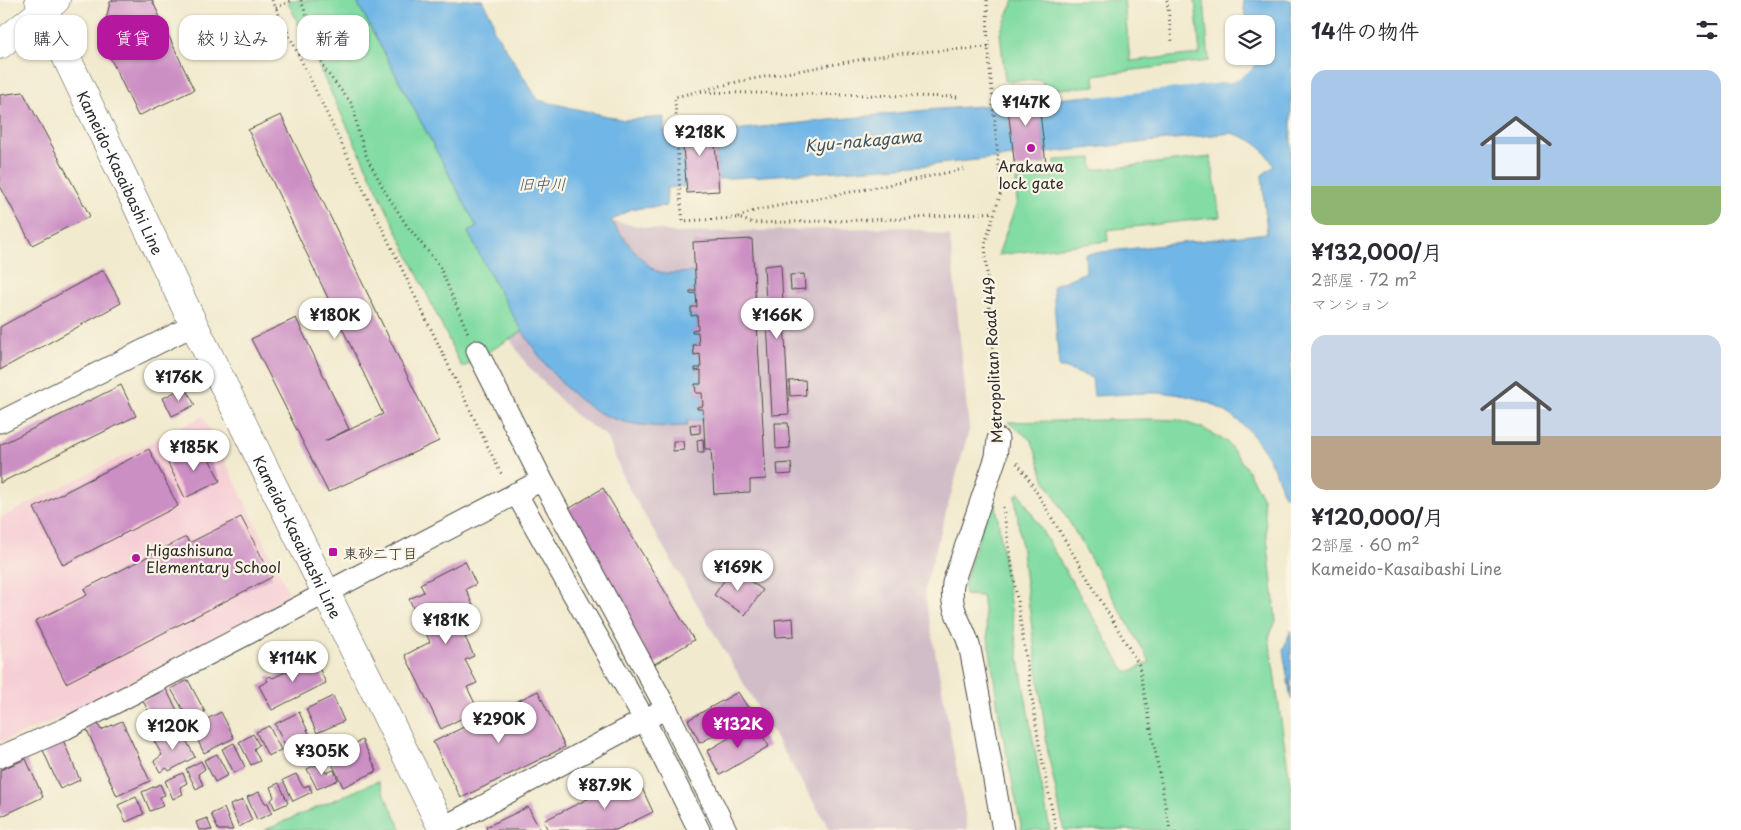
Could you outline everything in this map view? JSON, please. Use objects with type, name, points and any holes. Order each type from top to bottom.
[{"type":"main road","points":[[0,45],[46,3]]},
{"type":"main road","name":"Kameido-Kasaibashi Line","points":[[46,3],[194,325],[443,829]]},
{"type":"street","points":[[0,422],[194,325]]},
{"type":"street","points":[[477,351],[542,480],[666,708],[726,830]]},
{"type":"street","name":"Metropolitan Road 449","points":[[998,439],[996,457],[953,583],[951,597],[955,613],[969,646],[1003,830]]},
{"type":"street","points":[[0,757],[65,729],[542,480]]},
{"type":"street","points":[[516,492],[644,719],[699,830]]},
{"type":"street","points":[[443,829],[666,708]]},
{"type":"path","points":[[272,0],[500,472],[516,492]]},
{"type":"path","points":[[276,8],[292,0]]},
{"type":"path","points":[[301,0],[325,70],[352,104],[357,128],[367,158],[407,226],[439,265],[461,319],[477,351]]},
{"type":"path","name":"Metropolitan Road 449","points":[[987,0],[988,47],[1002,192],[986,244],[998,439]]},
{"type":"path","points":[[1167,0],[1172,41]]},
{"type":"path","points":[[964,168],[908,181],[757,210],[738,218],[683,221],[675,97],[741,81],[892,54],[988,47]]},
{"type":"path","points":[[695,92],[961,98]]},
{"type":"path","points":[[738,218],[753,223],[902,219],[996,212]]},
{"type":"path","points":[[998,439],[1027,476],[1139,665],[1170,830]]},
{"type":"path","points":[[1003,505],[1039,744],[1056,830]]},
{"type":"shaded area","points":[[611,221],[677,233],[905,227],[950,236],[969,430],[924,591],[968,830],[830,830],[625,482],[607,436],[576,416],[527,365],[482,297]]},
{"type":"shaded area","name":"Higashisuna Elementary School","points":[[203,416],[291,597],[64,717],[0,742],[0,518]]},
{"type":"green space","points":[[287,0],[356,0],[364,15],[297,15],[297,21]]},
{"type":"green space","points":[[1014,0],[1124,0],[1130,61],[1200,54],[1195,0],[1204,0],[1209,61],[1094,75],[1095,86],[1044,90],[1042,80],[1005,81],[1000,33]]},
{"type":"green space","points":[[369,24],[477,227],[468,232],[499,291],[523,331],[462,368],[316,60],[369,60]]},
{"type":"green space","points":[[1211,157],[1220,217],[1107,230],[1108,241],[998,255],[1017,202],[1016,180],[1054,176],[1055,160],[1092,158],[1093,170]]},
{"type":"green space","points":[[1178,420],[1202,428],[1227,442],[1247,469],[1263,499],[1276,621],[1269,637],[1291,790],[1291,830],[1064,830],[1048,753],[1015,497],[1019,492],[1126,673],[1150,662],[1044,478],[1032,441],[1008,422]]},
{"type":"green space","points":[[996,504],[1020,667],[1050,830],[1022,830],[1000,721],[982,596],[965,595],[964,584],[986,513]]},
{"type":"green space","points":[[378,781],[402,830],[265,830]]},
{"type":"water","name":"旧中川","points":[[356,0],[482,0],[493,20],[493,28],[538,100],[624,120],[664,117],[664,132],[681,129],[687,186],[667,188],[666,206],[631,209],[611,221],[634,250],[654,269],[659,272],[668,273],[695,272],[696,291],[690,291],[690,294],[696,293],[697,307],[691,307],[691,316],[697,315],[698,329],[692,332],[698,332],[699,345],[693,345],[694,354],[700,354],[701,368],[695,368],[695,370],[701,370],[701,384],[696,384],[696,393],[702,393],[703,406],[697,408],[703,409],[704,420],[687,421],[687,426],[664,427],[641,425],[619,420],[598,412],[577,398],[558,379],[540,357],[492,279],[468,232],[477,227],[369,24],[369,15],[364,15]]},
{"type":"water","points":[[1243,0],[1291,0],[1291,494],[1284,495],[1277,475],[1258,441],[1231,415],[1196,398],[1175,394],[1145,393],[1094,396],[1092,378],[1059,368],[1053,286],[1086,272],[1085,254],[1267,233],[1262,175],[1274,166],[1257,144],[1231,133],[1045,153],[1038,101],[1233,82],[1254,65],[1275,65],[1275,15],[1245,15]]},
{"type":"water","name":"Kyu-nakagawa","points":[[1008,104],[1014,156],[929,165],[718,179],[714,132],[927,110]]},
{"type":"water","points":[[1291,630],[1291,699],[1283,650]]},
{"type":"pier","points":[[1251,65],[1254,65],[1251,70],[1233,82],[1095,97],[1095,94],[1232,80],[1249,69]]},
{"type":"building","points":[[113,0],[152,0],[159,15],[107,15],[110,2]]},
{"type":"building","points":[[169,36],[194,90],[138,116],[111,60],[169,60]]},
{"type":"building","points":[[1037,87],[1046,164],[1015,168],[1006,91]]},
{"type":"building","points":[[23,92],[90,216],[32,245],[0,186],[0,95]]},
{"type":"building","points":[[281,115],[439,441],[328,492],[251,339],[296,318],[349,429],[325,441],[383,414],[248,130]]},
{"type":"building","points":[[713,121],[719,191],[687,193],[681,124]]},
{"type":"building","points":[[752,239],[766,479],[750,480],[750,492],[714,494],[711,449],[705,449],[703,409],[697,409],[697,407],[703,406],[702,393],[696,393],[695,384],[701,384],[701,370],[695,371],[695,368],[701,368],[700,354],[694,355],[693,345],[699,345],[698,332],[692,332],[692,330],[698,329],[697,315],[691,316],[691,307],[697,307],[696,293],[690,294],[690,291],[696,291],[693,242]]},
{"type":"building","points":[[781,264],[789,414],[772,415],[764,266]]},
{"type":"building","points":[[103,270],[121,303],[0,370],[0,327]]},
{"type":"building","points":[[804,274],[805,289],[791,290],[790,275]]},
{"type":"building","points":[[805,380],[806,395],[790,396],[789,381]]},
{"type":"building","points":[[121,385],[136,416],[0,483],[0,445]]},
{"type":"building","points":[[185,387],[195,405],[172,416],[163,398]]},
{"type":"building","points":[[775,423],[788,423],[790,448],[776,449]]},
{"type":"building","points":[[700,424],[700,433],[691,434],[690,425]]},
{"type":"building","points":[[703,439],[704,452],[698,452],[697,440]]},
{"type":"building","points":[[673,441],[683,441],[684,450],[673,451]]},
{"type":"building","points":[[203,446],[220,481],[185,498],[168,463]]},
{"type":"building","points":[[149,449],[178,506],[63,565],[34,508]]},
{"type":"building","points":[[791,463],[792,474],[778,475],[777,464]]},
{"type":"building","points":[[603,488],[694,640],[653,665],[567,510]]},
{"type":"building","points":[[241,517],[272,577],[66,683],[35,621],[87,595],[84,589],[186,537],[189,543]]},
{"type":"building","points":[[465,561],[476,584],[466,589],[475,610],[467,614],[476,632],[465,637],[474,656],[465,660],[477,683],[467,687],[478,710],[441,729],[405,655],[430,642],[409,599],[424,592],[420,584]]},
{"type":"building","points":[[732,569],[763,590],[745,615],[714,595]]},
{"type":"building","points":[[793,618],[794,636],[776,637],[775,620]]},
{"type":"building","points":[[312,653],[326,683],[272,710],[259,686],[268,681],[266,678],[270,676],[273,678],[296,667],[295,661]]},
{"type":"building","points":[[188,680],[205,712],[189,720],[171,689]]},
{"type":"building","points":[[166,689],[179,714],[156,726],[143,701]]},
{"type":"building","points":[[538,691],[565,747],[461,798],[433,742]]},
{"type":"building","points":[[738,692],[752,714],[700,743],[688,720]]},
{"type":"building","points":[[333,696],[344,721],[317,733],[306,709]]},
{"type":"building","points":[[221,712],[234,738],[204,753],[191,727]]},
{"type":"building","points":[[299,712],[311,738],[287,749],[275,724]]},
{"type":"building","points":[[122,721],[150,781],[117,796],[86,728],[97,722],[101,730]]},
{"type":"building","points":[[754,723],[769,746],[720,775],[707,751]]},
{"type":"building","points":[[269,726],[281,750],[268,756],[256,732]]},
{"type":"building","points":[[179,727],[195,757],[169,771],[167,768],[160,772],[154,761],[162,755],[154,741]]},
{"type":"building","points":[[253,734],[259,745],[254,749],[260,761],[251,765],[239,742]]},
{"type":"building","points":[[63,740],[80,780],[60,789],[43,750]]},
{"type":"building","points":[[362,740],[377,771],[343,787],[329,757]]},
{"type":"building","points":[[234,743],[245,767],[234,773],[222,749]]},
{"type":"building","points":[[217,754],[228,775],[215,782],[204,760]]},
{"type":"building","points":[[26,759],[43,797],[0,817],[0,770]]},
{"type":"building","points":[[201,761],[205,769],[198,774],[203,785],[196,789],[186,769]]},
{"type":"building","points":[[321,763],[326,773],[334,770],[338,780],[317,789],[307,769]]},
{"type":"building","points":[[183,773],[187,783],[180,787],[183,794],[173,799],[165,781]]},
{"type":"building","points":[[296,774],[303,787],[309,785],[312,792],[293,801],[283,780]]},
{"type":"building","points":[[636,775],[653,812],[616,830],[548,830],[543,821]]},
{"type":"building","points":[[279,783],[288,803],[275,809],[271,800],[274,797],[270,787]]},
{"type":"building","points":[[160,784],[165,795],[160,797],[163,806],[150,811],[142,792]]},
{"type":"building","points":[[259,792],[265,803],[268,803],[272,813],[257,820],[247,797]]},
{"type":"building","points":[[136,797],[144,814],[126,822],[118,805]]},
{"type":"building","points":[[243,800],[252,820],[239,827],[230,805]]},
{"type":"building","points":[[528,807],[540,830],[487,830],[486,827]]},
{"type":"building","points":[[224,808],[233,830],[218,830],[211,814]]},
{"type":"building","points":[[207,818],[212,830],[199,830],[196,822]]},
{"type":"place","name":"Arakawa lock gate","points":[[1031,148]]},
{"type":"place","name":"東砂二丁目","points":[[333,552]]},
{"type":"place","name":"Higashisuna Elementary School","points":[[136,558]]}]
